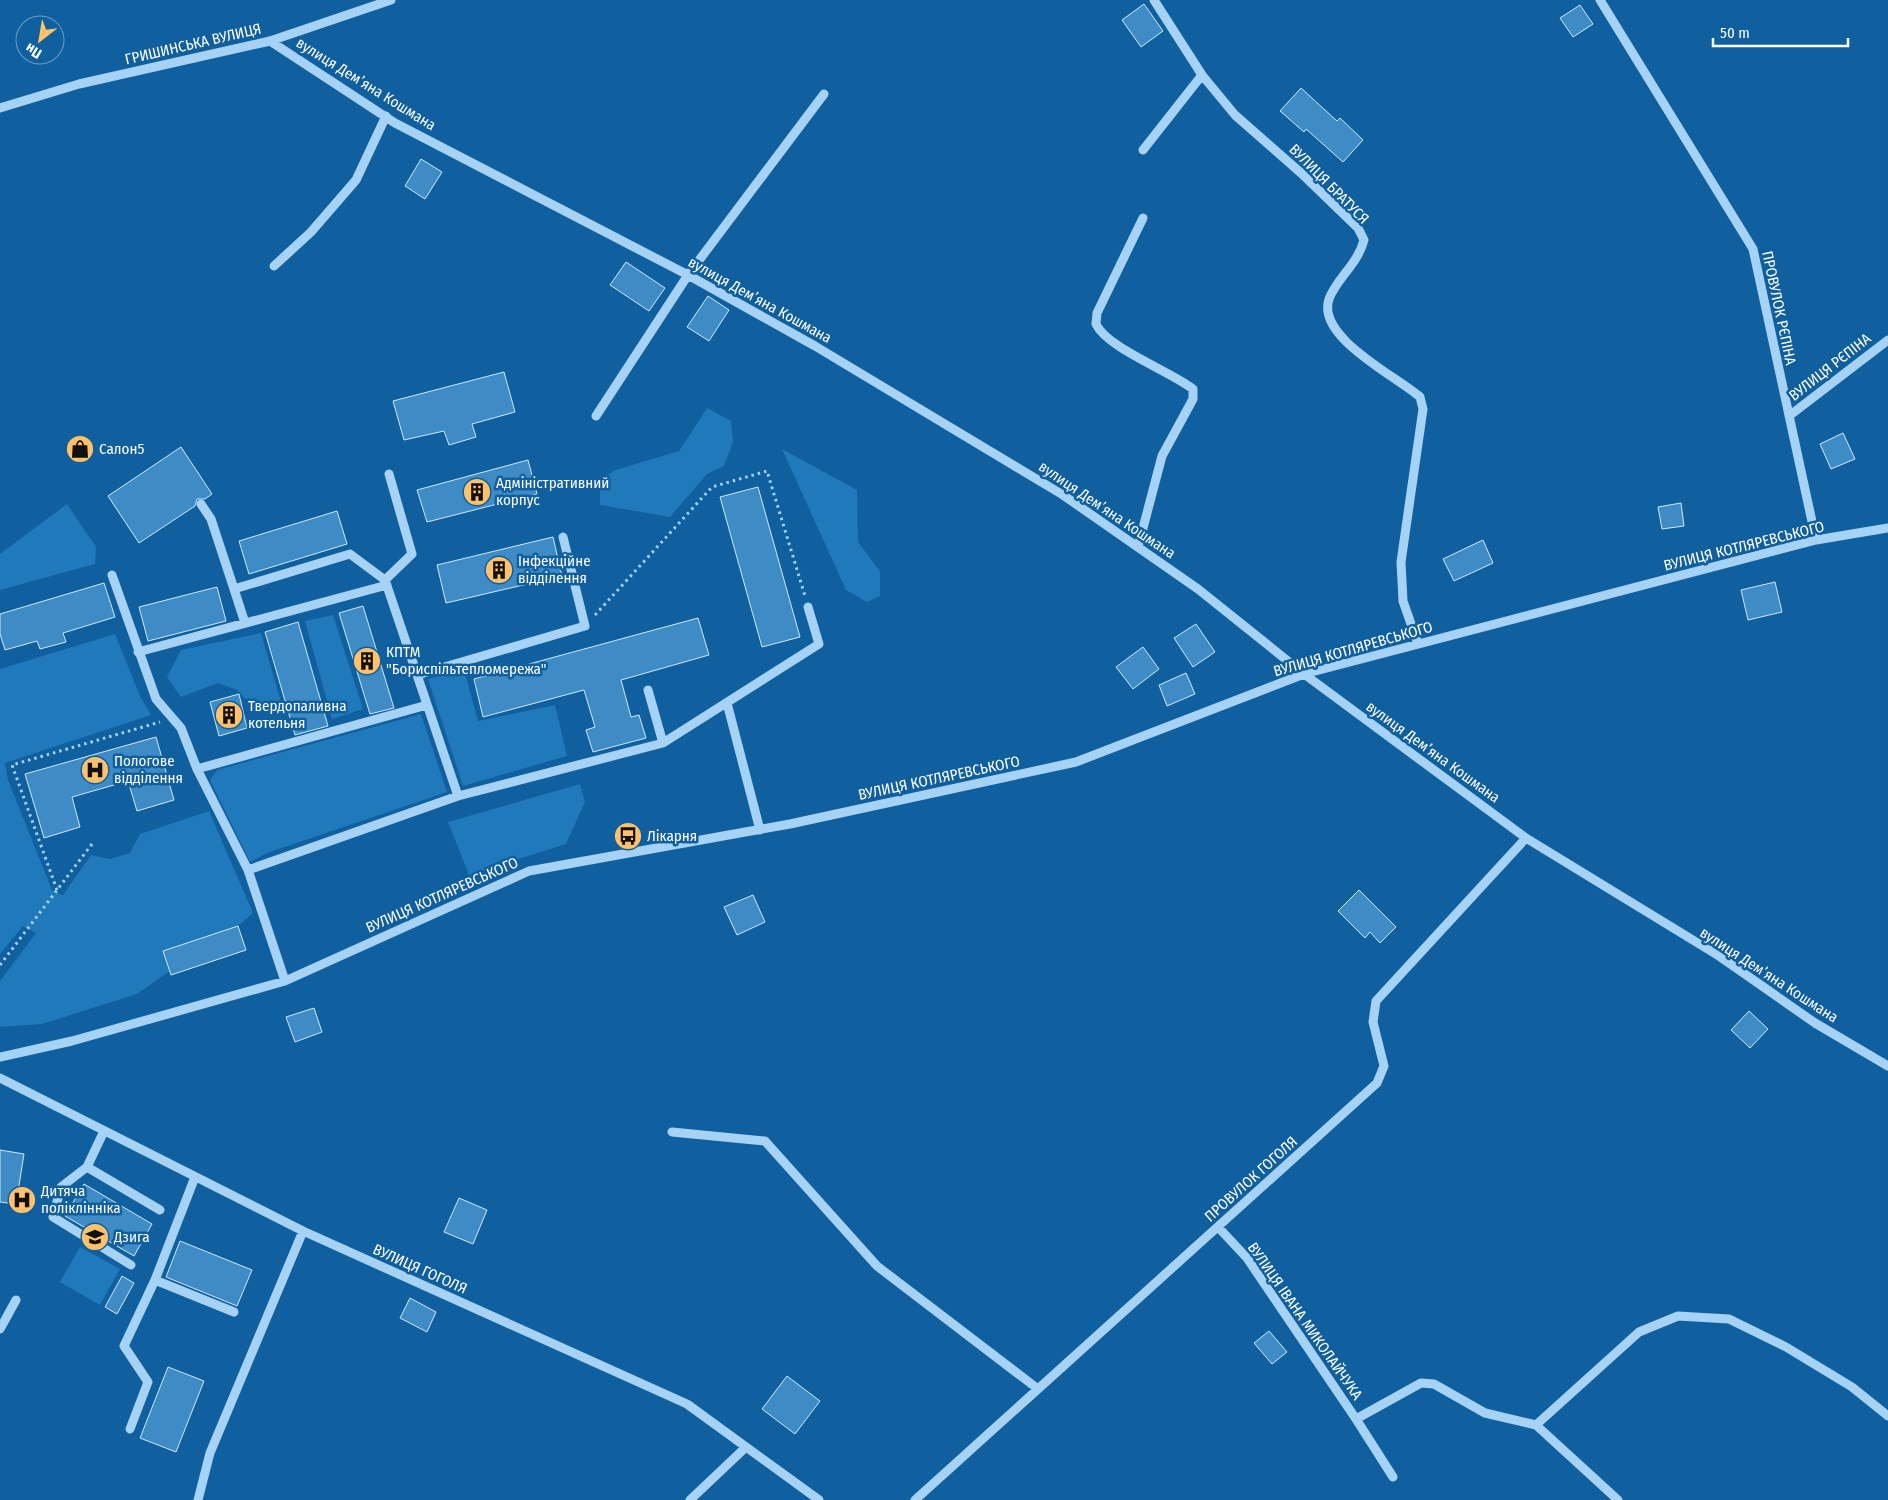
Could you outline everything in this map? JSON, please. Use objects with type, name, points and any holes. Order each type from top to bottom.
[{"type":"street","name":"ГРИШИНСЬКА ВУЛИЦЯ","points":[[0,108],[79,84],[270,40],[391,0]]},
{"type":"street","name":"ВУЛИЦЯ БРАТУСЯ","points":[[1154,0],[1202,75],[1234,115],[1301,173],[1358,228],[1364,240],[1361,251],[1329,298],[1328,315],[1334,328],[1345,341],[1420,397],[1423,409],[1402,562],[1403,602],[1418,644]]},
{"type":"street","name":"ПРОВУЛОК РЄПІНА","points":[[1600,0],[1753,249],[1816,540]]},
{"type":"street","name":"вулиця Демʼяна Кошмана","points":[[270,40],[386,116],[688,275],[815,346],[1063,495],[1198,589],[1304,674],[1526,838],[1719,956],[1816,1022],[1888,1066]]},
{"type":"street","points":[[1143,150],[1202,75]]},
{"type":"street","points":[[596,416],[688,275],[824,94]]},
{"type":"street","points":[[274,266],[310,232],[356,180],[386,116]]},
{"type":"street","points":[[1138,547],[1162,456],[1187,412],[1193,394],[1193,389],[1182,380],[1106,339],[1096,324],[1097,313],[1143,218]]},
{"type":"street","name":"ВУЛИЦЯ РЄПІНА","points":[[1789,416],[1888,340]]},
{"type":"street","points":[[138,652],[386,582],[412,554],[390,474]]},
{"type":"street","points":[[201,504],[211,519],[245,623]]},
{"type":"street","name":"ВУЛИЦЯ КОТЛЯРЕВСЬКОГО","points":[[0,1057],[72,1041],[285,980],[529,871],[760,830],[1076,762],[1304,674],[1816,540],[1888,528]]},
{"type":"street","points":[[417,675],[585,626],[562,536]]},
{"type":"street","points":[[234,589],[350,554],[386,582],[458,796]]},
{"type":"street","points":[[112,575],[156,699],[181,728],[197,769],[248,870],[285,980]]},
{"type":"street","points":[[248,870],[458,796],[663,743],[818,644],[808,607]]},
{"type":"street","points":[[648,690],[663,743]]},
{"type":"street","points":[[727,703],[760,830]]},
{"type":"street","points":[[197,769],[427,705]]},
{"type":"street","name":"ПРОВУЛОК ГОГОЛЯ","points":[[915,1500],[1377,1083],[1384,1066],[1373,1022],[1376,1001],[1526,838]]},
{"type":"street","name":"ВУЛИЦЯ ГОГОЛЯ","points":[[0,1078],[303,1231],[687,1404],[819,1500]]},
{"type":"street","points":[[104,1131],[87,1167],[61,1187],[53,1217],[131,1265]]},
{"type":"street","points":[[672,1132],[765,1141],[877,1266],[1038,1389]]},
{"type":"street","points":[[87,1167],[160,1210]]},
{"type":"street","points":[[130,1429],[148,1382],[124,1346],[155,1280],[195,1177]]},
{"type":"street","name":"ВУЛИЦЯ ІВАНА МИКОЛАЙЧУКА","points":[[1218,1227],[1247,1258],[1356,1419],[1421,1383],[1434,1384],[1485,1413],[1536,1425]]},
{"type":"street","points":[[198,1500],[210,1453],[303,1231]]},
{"type":"street","points":[[155,1280],[234,1312]]},
{"type":"street","points":[[0,1329],[16,1300]]},
{"type":"street","points":[[1618,1500],[1536,1425],[1639,1332],[1678,1316],[1729,1319],[1794,1352],[1852,1387],[1888,1416]]},
{"type":"street","points":[[1356,1419],[1393,1476]]},
{"type":"street","points":[[690,1500],[746,1447]]},
{"type":"path","points":[[585,626],[712,487],[767,471],[808,607]]},
{"type":"path","points":[[56,890],[12,765],[173,719]]},
{"type":"path","points":[[0,965],[92,844]]},
{"type":"shaded area","points":[[707,408],[731,421],[733,442],[724,466],[707,474],[670,517],[600,505],[600,480],[615,470],[679,451]]},
{"type":"shaded area","points":[[782,449],[857,490],[858,542],[880,571],[880,596],[867,602],[846,590]]},
{"type":"shaded area","points":[[67,504],[96,547],[95,564],[0,590],[0,554]]},
{"type":"shaded area","points":[[333,615],[363,709],[332,719],[305,621]]},
{"type":"shaded area","points":[[261,633],[284,712],[255,709],[237,690],[218,683],[181,697],[167,677],[181,650]]},
{"type":"shaded area","points":[[115,634],[140,696],[151,715],[5,763],[8,780],[52,890],[63,895],[91,855],[110,859],[130,853],[140,834],[209,811],[253,913],[238,926],[163,951],[170,971],[137,994],[42,1024],[0,1027],[0,981],[36,933],[23,926],[0,954],[0,669]]},
{"type":"shaded area","points":[[464,669],[478,721],[555,705],[567,756],[463,786],[428,679]]},
{"type":"shaded area","points":[[421,714],[447,792],[267,853],[250,862],[210,780],[217,770]]},
{"type":"shaded area","points":[[580,784],[585,802],[566,844],[469,875],[448,822]]},
{"type":"shaded area","points":[[80,1247],[120,1269],[100,1305],[60,1282]]},
{"type":"building","points":[[1144,4],[1163,31],[1141,47],[1122,20]]},
{"type":"building","points":[[1580,5],[1593,24],[1573,37],[1560,18]]},
{"type":"building","points":[[1301,88],[1337,121],[1340,118],[1363,140],[1343,162],[1306,129],[1304,132],[1280,111]]},
{"type":"building","points":[[421,159],[442,172],[425,199],[405,186]]},
{"type":"building","points":[[626,262],[665,288],[649,311],[610,285]]},
{"type":"building","points":[[708,296],[729,310],[709,341],[687,327]]},
{"type":"building","points":[[504,372],[515,412],[472,424],[476,437],[449,445],[444,431],[404,440],[393,401]]},
{"type":"building","points":[[1843,433],[1855,459],[1831,469],[1820,444]]},
{"type":"building","points":[[181,447],[212,494],[205,499],[197,499],[195,506],[139,543],[108,496]]},
{"type":"building","name":"Адміністративний корпус","points":[[528,460],[537,494],[427,522],[417,490]]},
{"type":"building","points":[[758,487],[800,637],[762,647],[720,497]]},
{"type":"building","points":[[1681,503],[1684,526],[1662,529],[1658,507]]},
{"type":"building","points":[[337,511],[347,544],[249,574],[239,541]]},
{"type":"building","name":"Інфекційне відділення","points":[[553,537],[562,576],[446,603],[437,565]]},
{"type":"building","points":[[1483,540],[1493,563],[1454,581],[1443,559]]},
{"type":"building","points":[[1775,582],[1782,612],[1748,620],[1741,590]]},
{"type":"building","points":[[104,583],[115,617],[63,633],[66,642],[40,649],[37,641],[5,650],[0,634],[0,614]]},
{"type":"building","points":[[217,587],[226,621],[148,641],[139,607]]},
{"type":"building","name":"КПТМ \"Бориспільтепломережа\"","points":[[363,606],[394,708],[370,714],[339,613]]},
{"type":"building","points":[[698,618],[709,655],[621,680],[631,717],[639,715],[646,738],[593,752],[586,730],[595,727],[584,690],[483,717],[474,679]]},
{"type":"building","points":[[298,622],[328,726],[295,735],[265,632]]},
{"type":"building","points":[[1196,624],[1215,652],[1193,667],[1174,638]]},
{"type":"building","points":[[1143,647],[1159,669],[1133,689],[1116,667]]},
{"type":"building","points":[[1186,673],[1195,694],[1167,706],[1159,685]]},
{"type":"building","name":"Твердопаливна котельня","points":[[239,694],[247,728],[219,736],[210,702]]},
{"type":"building","points":[[156,737],[174,800],[137,811],[128,781],[72,797],[80,827],[44,838],[25,774]]},
{"type":"building","points":[[1359,890],[1396,927],[1380,943],[1370,932],[1365,938],[1338,911]]},
{"type":"building","points":[[753,895],[765,922],[737,935],[724,907]]},
{"type":"building","points":[[238,926],[246,950],[171,975],[163,951]]},
{"type":"building","points":[[314,1008],[322,1032],[295,1042],[286,1017]]},
{"type":"building","points":[[1749,1011],[1768,1029],[1750,1048],[1731,1030]]},
{"type":"building","name":"Дитяча поліклінніка","points":[[0,1150],[24,1154],[16,1204],[0,1202]]},
{"type":"building","points":[[84,1184],[152,1224],[134,1256],[65,1216]]},
{"type":"building","points":[[459,1198],[487,1210],[473,1244],[444,1232]]},
{"type":"building","points":[[180,1241],[252,1270],[237,1306],[166,1277]]},
{"type":"building","points":[[122,1276],[134,1283],[117,1314],[105,1307]]},
{"type":"building","points":[[410,1298],[436,1312],[427,1332],[400,1318]]},
{"type":"building","points":[[1269,1331],[1287,1352],[1272,1364],[1254,1343]]},
{"type":"building","points":[[168,1367],[204,1381],[176,1452],[140,1438]]},
{"type":"building","points":[[787,1376],[820,1401],[795,1434],[762,1409]]},
{"type":"place","name":"Салон5","points":[[80,449]]},
{"type":"place","name":"Адміністративний корпус","points":[[477,492]]},
{"type":"place","name":"Інфекційне відділення","points":[[499,570]]},
{"type":"place","name":"КПТМ \"Бориспільтепломережа\"","points":[[367,661]]},
{"type":"place","name":"Твердопаливна котельня","points":[[229,715]]},
{"type":"place","name":"Пологове відділення","points":[[95,770]]},
{"type":"place","name":"Лікарня","points":[[628,836]]},
{"type":"place","name":"Дитяча поліклінніка","points":[[22,1200]]},
{"type":"place","name":"Дзига","points":[[95,1237]]}]
